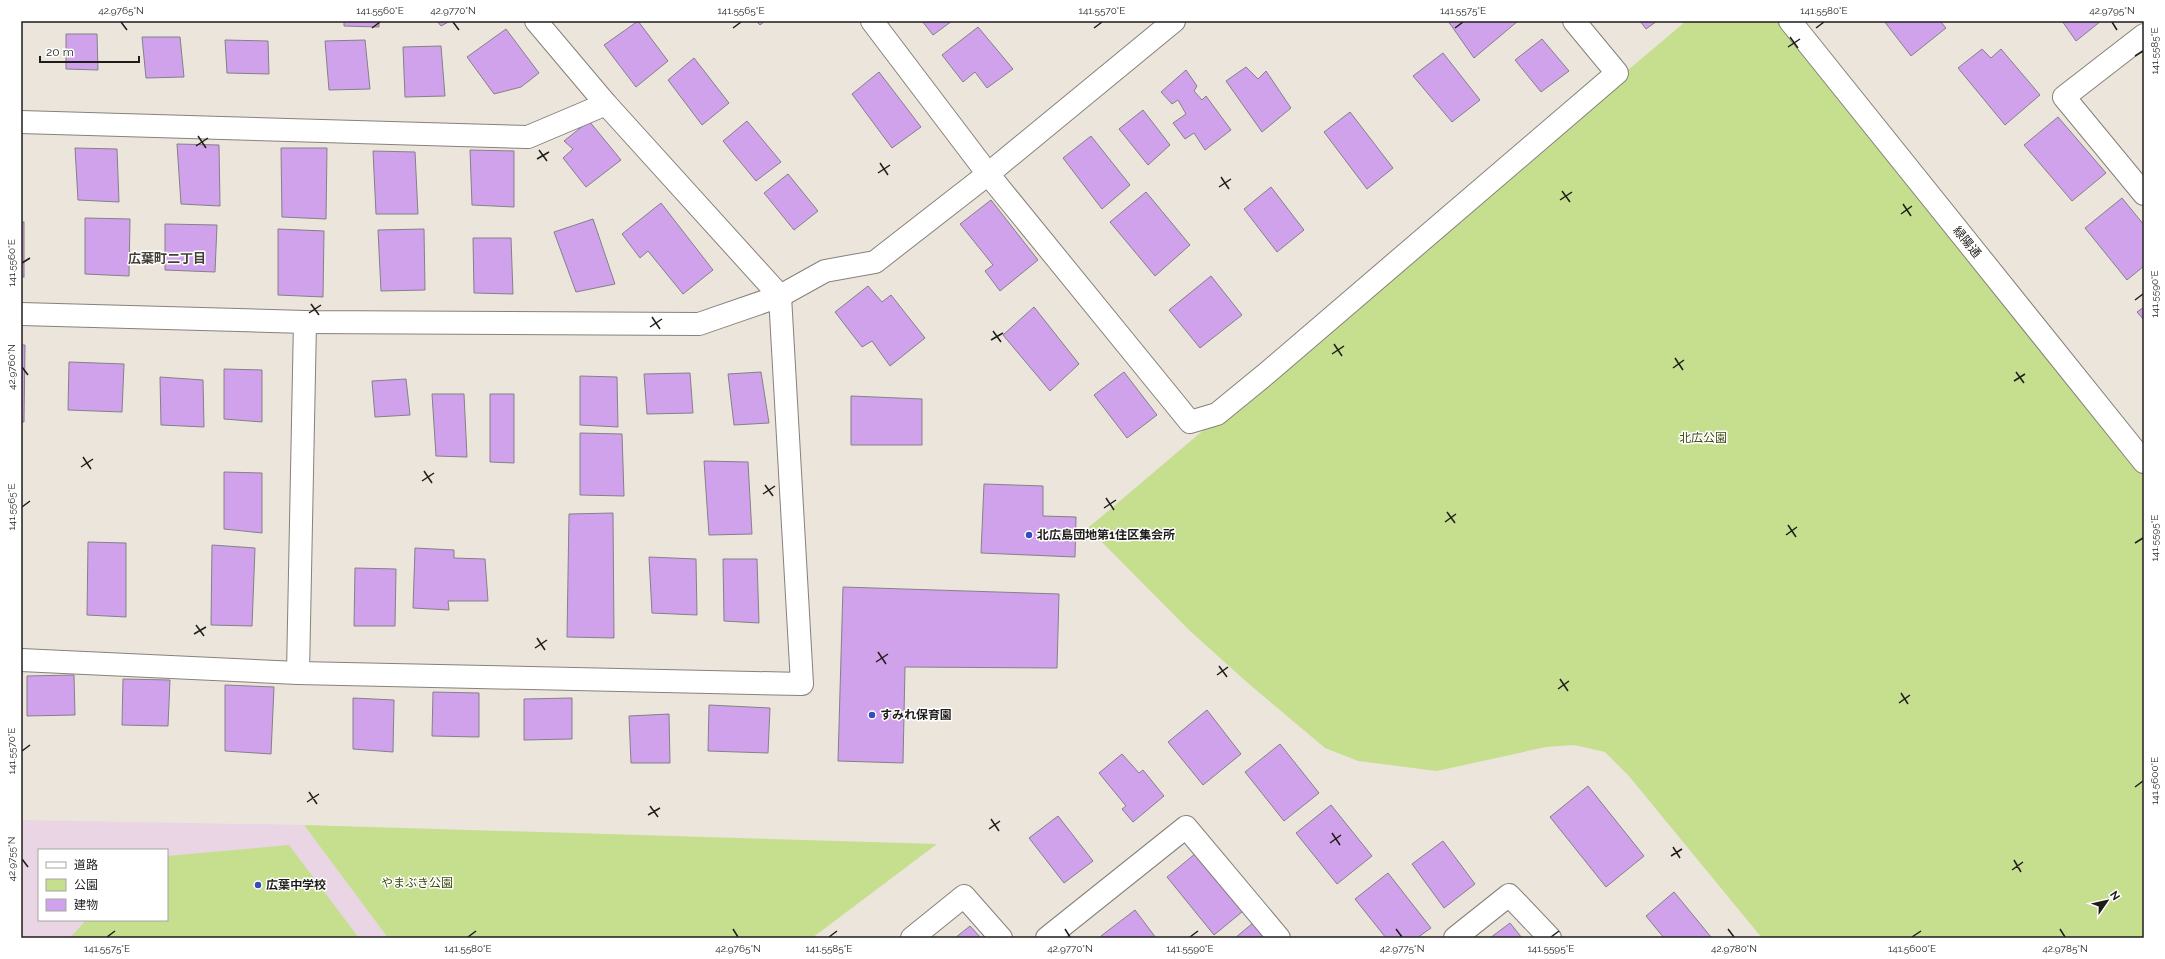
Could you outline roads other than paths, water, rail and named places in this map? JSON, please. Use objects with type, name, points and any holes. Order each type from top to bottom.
[{"type":"street","points":[[21,660],[298,673],[802,684],[780,296],[606,104],[536,21]]},
{"type":"street","points":[[872,21],[988,174],[1190,422],[1217,414],[1267,373],[1617,73],[1574,21]]},
{"type":"street","points":[[21,314],[305,322],[699,324],[780,296],[825,271],[875,262],[988,174],[1174,21]]},
{"type":"street","name":"緑陽通","points":[[1790,21],[2144,462]]},
{"type":"street","points":[[2144,35],[2064,97],[2144,194]]},
{"type":"street","points":[[21,122],[528,137],[606,104]]},
{"type":"street","points":[[298,673],[305,322]]},
{"type":"street","points":[[1047,938],[1186,827],[1279,938]]},
{"type":"street","points":[[1455,938],[1510,895],[1550,938]]},
{"type":"street","points":[[912,938],[964,896],[1001,938]]},
{"type":"place","name":"北広島団地第1住区集会所","points":[[1029,535]]},
{"type":"place","name":"すみれ保育園","points":[[872,715]]},
{"type":"place","name":"広葉中学校","points":[[258,885]]},
{"type":"district","name":"広葉町二丁目","points":[[167,258]]},
{"type":"park label","name":"北広公園","points":[[1703,438]]},
{"type":"park label","name":"やまぶき公園","points":[[417,883]]}]
